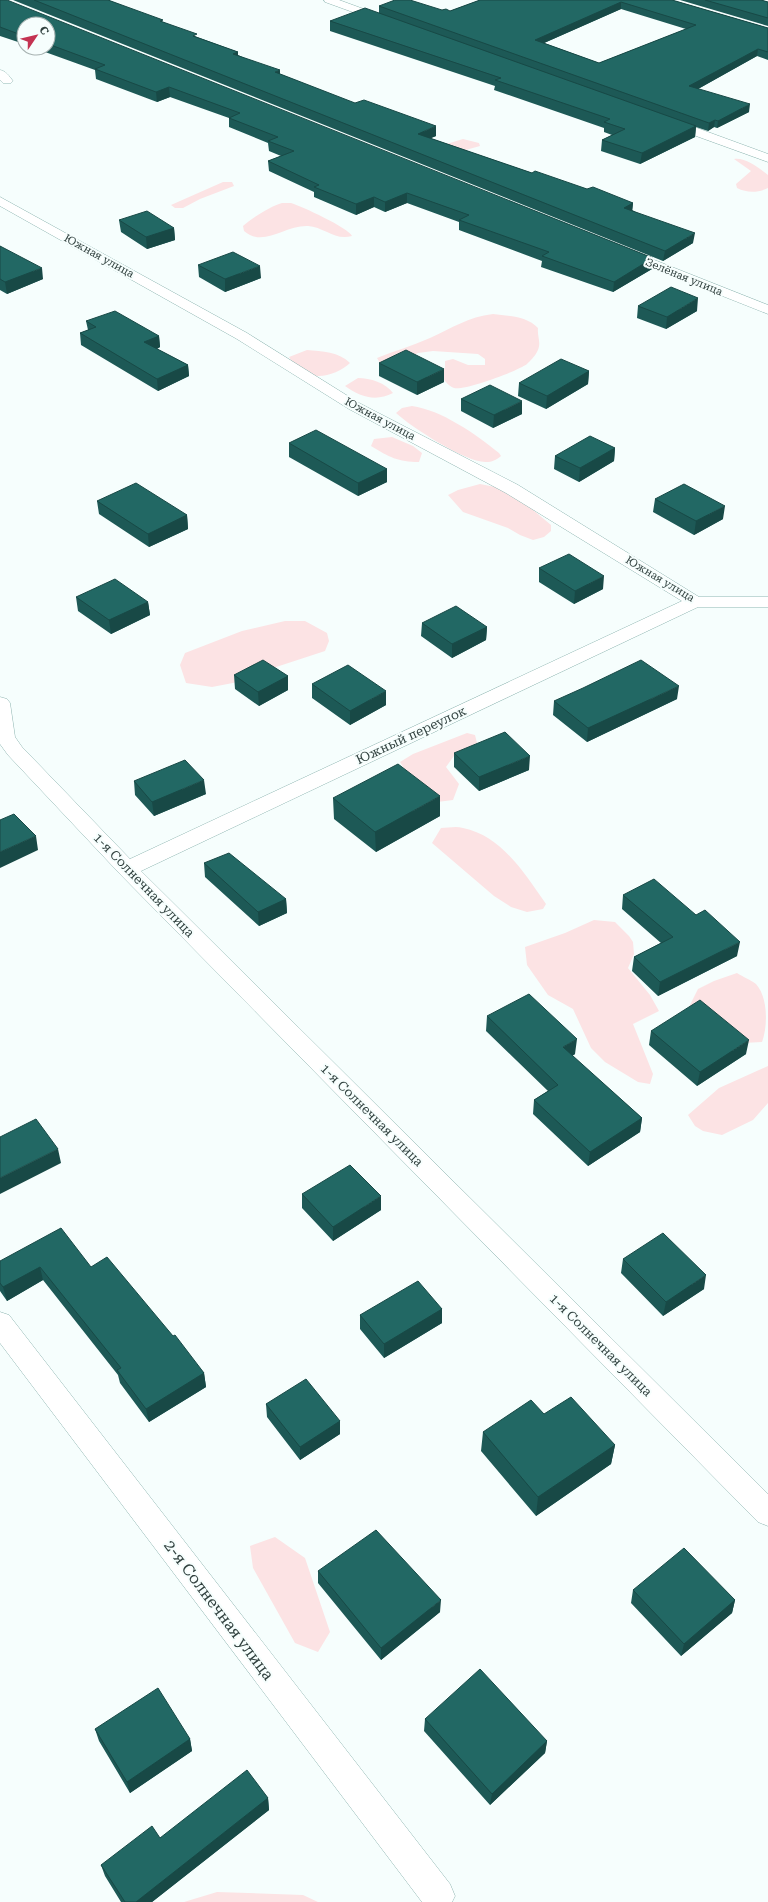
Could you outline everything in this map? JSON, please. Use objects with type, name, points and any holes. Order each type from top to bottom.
[{"type":"street","points":[[329,0],[396,24]]},
{"type":"street","points":[[656,118],[768,158]]},
{"type":"street","name":"Южная улица","points":[[0,201],[242,336],[354,406],[512,488],[695,602],[768,602]]},
{"type":"street","name":"Зелёная улица","points":[[615,248],[768,310]]},
{"type":"street","name":"Южный переулок","points":[[127,869],[695,602]]},
{"type":"street","name":"1-я Солнечная улица","points":[[0,703],[5,737],[15,751],[127,869],[768,1513]]},
{"type":"street","name":"2-я Солнечная улица","points":[[0,1323],[438,1896]]},
{"type":"shaded area","points":[[463,139],[479,143],[480,146],[462,151],[440,146]]},
{"type":"shaded area","points":[[734,159],[747,161],[768,175],[768,188],[752,192],[737,188],[736,184],[751,171]]},
{"type":"shaded area","points":[[223,182],[232,182],[234,186],[200,199],[183,208],[175,208],[171,205]]},
{"type":"shaded area","points":[[282,203],[291,203],[314,213],[343,228],[352,236],[340,237],[308,226],[291,229],[267,237],[252,236],[244,231],[243,226],[251,219],[267,209]]},
{"type":"shaded area","points":[[493,314],[523,319],[534,324],[538,328],[539,346],[535,355],[527,364],[503,375],[479,384],[454,388],[446,382],[440,372],[445,368],[445,361],[453,359],[468,365],[485,365],[485,359],[478,354],[433,351],[418,353],[401,361],[380,363],[377,358],[423,341],[460,323],[484,315]]},
{"type":"shaded area","points":[[307,350],[336,354],[346,359],[350,363],[344,368],[331,374],[323,376],[311,375],[298,367],[289,357]]},
{"type":"shaded area","points":[[358,378],[377,382],[386,386],[393,393],[387,396],[374,398],[356,393],[345,386]]},
{"type":"shaded area","points":[[412,406],[435,412],[458,424],[480,438],[501,456],[496,460],[486,462],[477,461],[453,451],[414,427],[396,413],[402,408]]},
{"type":"shaded area","points":[[392,437],[413,446],[422,453],[419,462],[405,461],[394,458],[371,446],[374,439]]},
{"type":"shaded area","points":[[480,484],[500,488],[520,499],[551,525],[551,531],[544,537],[533,540],[508,528],[463,512],[448,495],[458,490]]},
{"type":"shaded area","points":[[285,621],[305,621],[327,633],[329,641],[325,651],[270,669],[238,682],[212,687],[186,683],[180,665],[185,653],[242,631]]},
{"type":"shaded area","points":[[467,733],[475,735],[477,743],[456,753],[446,767],[459,784],[453,800],[437,802],[408,775],[400,762],[413,754]]},
{"type":"shaded area","points":[[460,827],[477,832],[501,847],[520,868],[546,904],[543,909],[527,912],[511,907],[494,896],[432,843],[441,828]]},
{"type":"shaded area","points":[[594,920],[615,922],[629,936],[633,942],[634,954],[628,968],[650,995],[659,1011],[633,1024],[653,1074],[650,1084],[638,1082],[605,1062],[591,1048],[573,1009],[548,995],[527,965],[525,947],[565,933]]},
{"type":"shaded area","points":[[737,973],[756,984],[763,996],[766,1020],[762,1042],[743,1043],[689,1007],[698,989],[714,981]]},
{"type":"shaded area","points":[[768,1066],[768,1103],[753,1120],[722,1135],[703,1131],[695,1126],[688,1115],[719,1088]]},
{"type":"shaded area","points":[[275,1537],[305,1558],[330,1632],[318,1652],[295,1643],[253,1568],[250,1546]]},
{"type":"shaded area","points":[[217,1892],[303,1895],[318,1902],[184,1902]]},
{"type":"building","points":[[0,0],[7,0],[47,16],[16,16],[16,33],[0,27]]},
{"type":"building","points":[[34,0],[108,0],[197,34],[193,36],[238,52],[233,54],[280,70],[275,72],[355,103],[364,100],[436,126],[418,134],[532,173],[535,171],[587,189],[593,187],[633,203],[624,208],[695,233],[665,251]]},
{"type":"building","points":[[395,0],[410,0],[450,11],[480,0],[672,0],[768,28],[768,52],[758,49],[689,86],[750,104],[718,121],[715,120],[709,123],[379,6]],"holes":[[[621,2],[696,25],[599,63],[535,40]]]},
{"type":"building","points":[[705,0],[761,0],[768,2],[768,18]]},
{"type":"building","points":[[365,8],[696,126],[642,153],[602,140],[625,129],[604,122],[610,119],[495,80],[501,78],[330,21]]},
{"type":"building","points":[[56,20],[653,258],[614,282],[542,256],[549,252],[459,220],[469,215],[407,193],[385,202],[374,197],[356,204],[314,187],[319,185],[268,161],[294,151],[268,141],[278,137],[229,118],[240,113],[169,87],[156,92],[95,69],[105,65],[56,47]]},
{"type":"building","points":[[147,211],[174,228],[146,237],[119,220]]},
{"type":"building","points":[[0,246],[42,268],[5,282],[0,279]]},
{"type":"building","points":[[233,252],[260,266],[225,279],[198,265]]},
{"type":"building","points":[[671,287],[698,298],[667,317],[638,306]]},
{"type":"building","points":[[115,311],[159,336],[144,342],[188,365],[157,379],[80,333],[96,327],[86,321]]},
{"type":"building","points":[[406,350],[444,369],[417,382],[379,363]]},
{"type":"building","points":[[561,359],[589,371],[547,396],[519,383]]},
{"type":"building","points":[[490,385],[522,401],[494,415],[461,399]]},
{"type":"building","points":[[316,430],[387,469],[358,483],[289,443]]},
{"type":"building","points":[[590,436],[615,448],[580,468],[555,456]]},
{"type":"building","points":[[136,483],[187,515],[148,534],[97,501]]},
{"type":"building","points":[[684,484],[725,506],[696,521],[655,499]]},
{"type":"building","points":[[569,554],[604,576],[575,591],[539,568]]},
{"type":"building","points":[[115,579],[148,602],[109,620],[76,597]]},
{"type":"building","points":[[456,606],[487,627],[452,644],[422,623]]},
{"type":"building","points":[[263,660],[288,676],[258,692],[234,675]]},
{"type":"building","points":[[641,660],[679,686],[588,728],[554,701],[583,688]]},
{"type":"building","points":[[348,665],[386,691],[350,711],[312,684]]},
{"type":"building","points":[[505,732],[530,756],[479,777],[454,753]]},
{"type":"building","points":[[185,760],[204,780],[152,802],[134,781]]},
{"type":"building","points":[[398,764],[440,796],[375,832],[333,798]]},
{"type":"building","points":[[14,814],[36,836],[0,852],[0,820]]},
{"type":"building","points":[[229,853],[286,899],[258,912],[204,863]]},
{"type":"building","points":[[654,879],[696,915],[705,910],[740,942],[660,982],[634,957],[673,937],[623,895]]},
{"type":"building","points":[[529,994],[577,1039],[563,1047],[642,1118],[590,1152],[534,1100],[558,1085],[487,1016]]},
{"type":"building","points":[[700,1000],[749,1040],[700,1072],[651,1031]]},
{"type":"building","points":[[36,1119],[58,1149],[0,1178],[0,1137]]},
{"type":"building","points":[[350,1165],[381,1196],[333,1227],[302,1194]]},
{"type":"building","points":[[61,1228],[91,1267],[107,1257],[173,1336],[175,1335],[204,1373],[146,1409],[117,1370],[121,1368],[40,1267],[3,1287],[0,1283],[0,1261]]},
{"type":"building","points":[[663,1233],[706,1275],[666,1302],[623,1259]]},
{"type":"building","points":[[418,1281],[442,1309],[384,1344],[360,1315]]},
{"type":"building","points":[[306,1379],[340,1421],[300,1447],[266,1404]]},
{"type":"building","points":[[571,1397],[615,1445],[538,1497],[483,1432],[531,1400],[544,1414]]},
{"type":"building","points":[[376,1530],[441,1600],[381,1648],[318,1571]]},
{"type":"building","points":[[684,1548],[735,1600],[684,1644],[633,1590]]},
{"type":"building","points":[[480,1669],[547,1741],[492,1794],[425,1719]]},
{"type":"building","points":[[158,1688],[190,1739],[127,1782],[95,1729]]},
{"type":"building","points":[[247,1770],[268,1798],[136,1902],[125,1902],[101,1865],[152,1826],[160,1838]]}]
